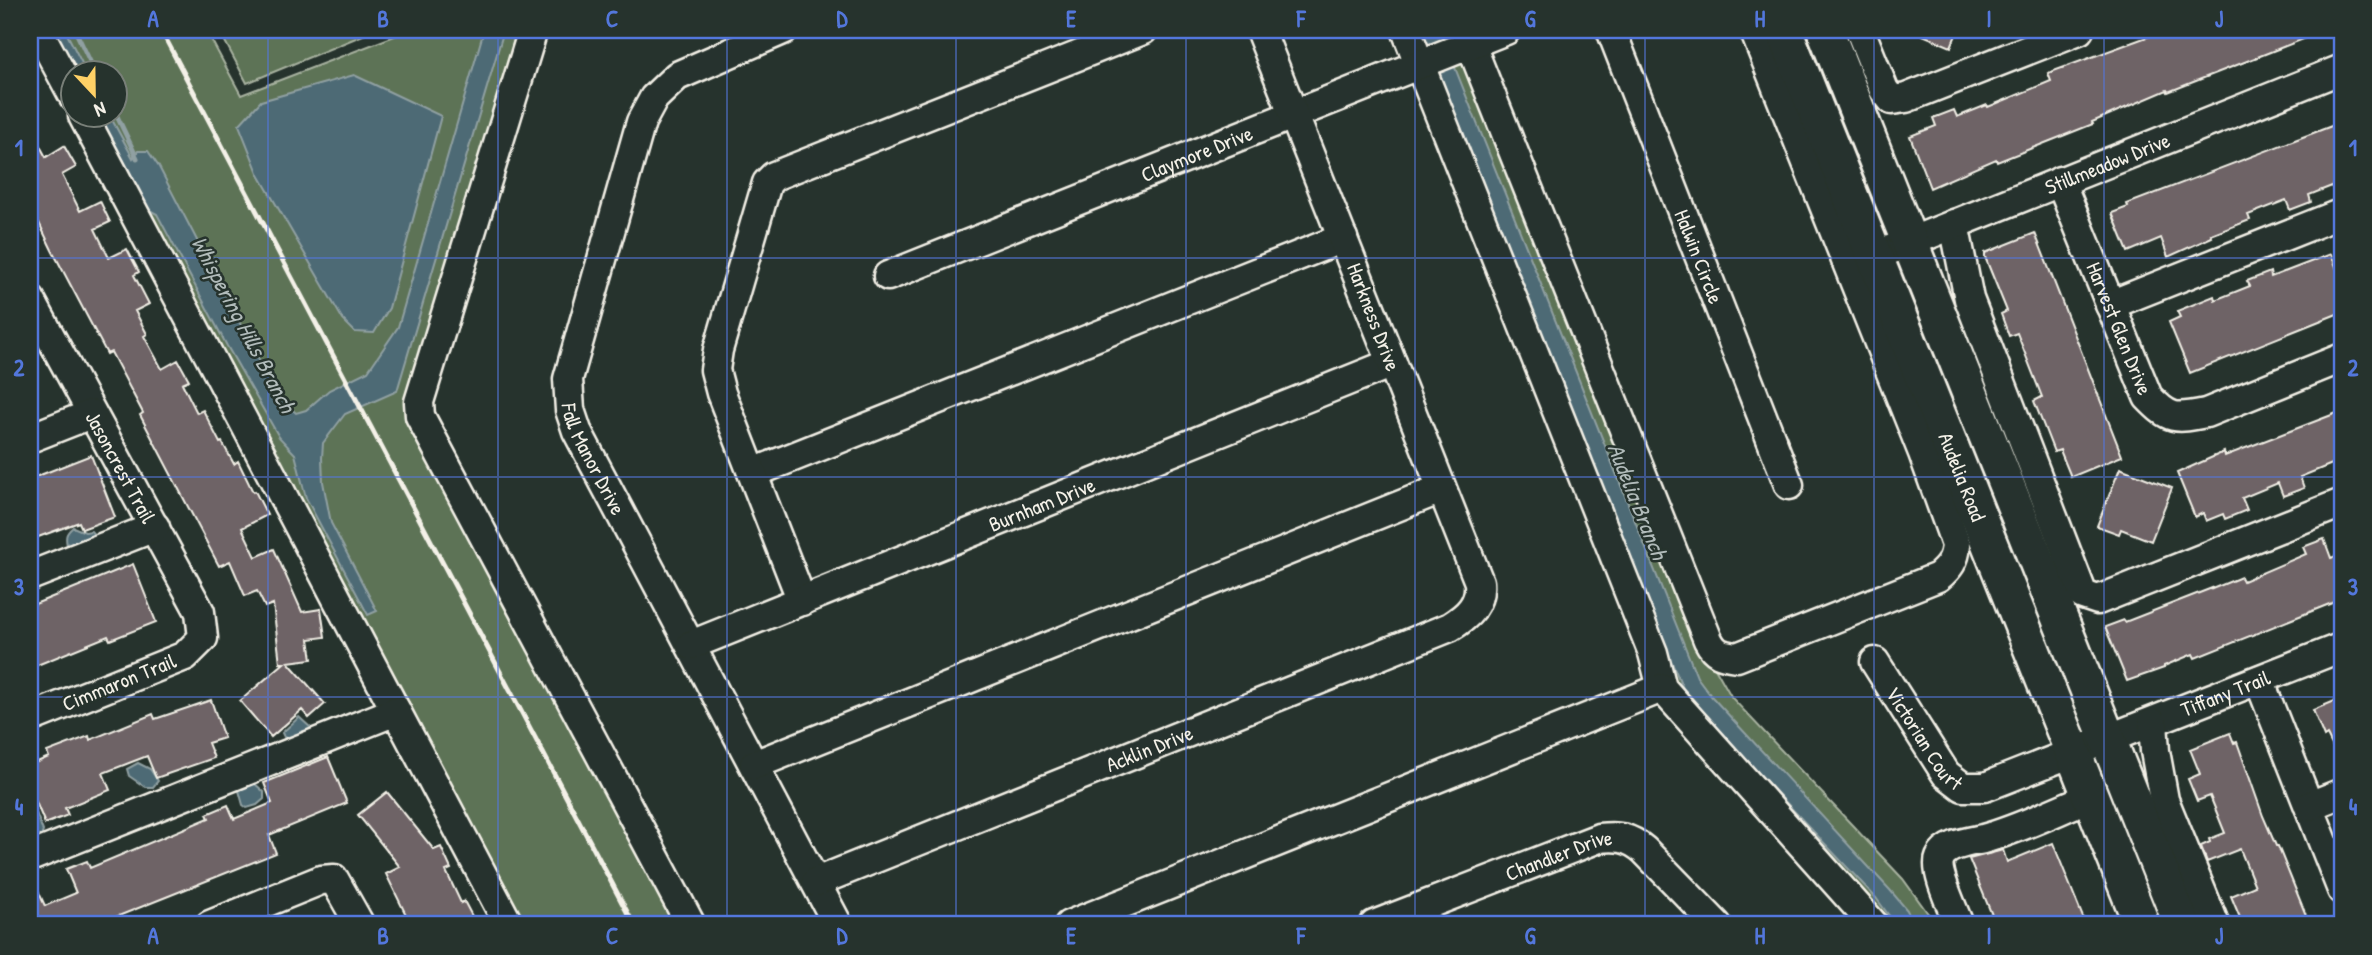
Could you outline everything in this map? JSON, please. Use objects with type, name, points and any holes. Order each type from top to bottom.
[{"type":"main road","name":"Audelia Road","points":[[1784,30],[2142,925]]},
{"type":"main road","name":"Audelia Road","points":[[1825,30],[2182,925]]},
{"type":"street","points":[[38,30],[60,71]]},
{"type":"street","points":[[533,30],[419,402],[421,416],[691,925]]},
{"type":"street","name":"Fall Manor Drive","points":[[783,30],[677,76],[654,99],[641,122],[568,379],[570,410],[577,431],[838,925]]},
{"type":"street","points":[[802,601],[715,370],[718,350],[767,183],[774,176],[1143,30]]},
{"type":"street","name":"Harkness Drive","points":[[1260,30],[1479,582],[1480,593],[1475,606]]},
{"type":"street","points":[[1406,30],[1424,63],[1653,653],[1662,688],[1874,925]]},
{"type":"street","name":"Claymore Drive","points":[[888,276],[1424,63],[1463,41],[1506,30]]},
{"type":"street","name":"Halwin Circle","points":[[1611,30],[1789,485]]},
{"type":"street","points":[[1463,41],[1708,640],[1714,651],[1721,655],[1737,657],[1938,576],[1948,568],[1955,555],[1956,545],[1918,441],[1754,30]]},
{"type":"street","points":[[1860,30],[1884,90],[1892,100],[1906,99],[2079,30]]},
{"type":"street","name":"Stillmeadow Drive","points":[[1873,256],[2342,69]]},
{"type":"street","points":[[90,130],[509,925]]},
{"type":"street","name":"Harvest Glen Drive","points":[[2060,181],[2148,397],[2164,414],[2184,417],[2206,413],[2342,358]]},
{"type":"street","points":[[2110,305],[2342,213]]},
{"type":"street","points":[[1954,224],[1969,299],[2083,595],[2098,600],[2342,503]]},
{"type":"street","points":[[753,473],[1343,238]]},
{"type":"street","name":"Jasoncrest Trail","points":[[30,299],[200,612],[203,638]]},
{"type":"street","name":"Burnham Drive","points":[[691,645],[1392,363]]},
{"type":"street","points":[[30,438],[91,414]]},
{"type":"street","points":[[754,765],[1441,489]]},
{"type":"street","points":[[30,576],[155,527]]},
{"type":"street","name":"Acklin Drive","points":[[816,882],[1450,627],[1465,618],[1475,606]]},
{"type":"street","name":"Cimmaron Trail","points":[[30,718],[185,656],[203,638]]},
{"type":"street","name":"Tiffany Trail","points":[[2109,740],[2342,647]]},
{"type":"street","name":"Victorian Court","points":[[1875,662],[1946,774],[1963,787],[1985,787],[2109,740]]},
{"type":"street","points":[[2259,680],[2342,890]]},
{"type":"street","points":[[1069,925],[1662,688]]},
{"type":"street","points":[[30,857],[396,711]]},
{"type":"street","points":[[2154,723],[2155,751],[2164,800],[2214,925]]},
{"type":"street","points":[[2309,806],[2342,793]]},
{"type":"street","points":[[1959,925],[1938,869],[1939,859],[1945,852],[1955,846],[1999,834],[2090,797]]},
{"type":"street","name":"Chandler Drive","points":[[1374,925],[1439,913],[1600,838],[1620,836],[1644,850],[1717,925]]},
{"type":"street","points":[[209,925],[321,880],[334,879],[360,925]]},
{"type":"green space","points":[[38,30],[206,30],[241,95],[410,30],[525,30],[412,411],[685,925],[508,925],[90,130],[130,130],[130,60],[63,60]]},
{"type":"green space","points":[[219,30],[366,30],[368,33],[247,83]]},
{"type":"green space","points":[[1406,30],[1460,30],[1713,664],[1732,698],[1903,879],[1929,915],[1931,925],[1881,925],[1681,705]]},
{"type":"water","points":[[47,30],[65,30],[80,60],[65,60]]},
{"type":"water","points":[[484,30],[504,30],[397,391],[345,414],[323,443],[323,482],[331,523],[377,611],[368,615],[306,498],[295,454],[279,437],[157,214],[142,206],[100,130],[118,130],[133,158],[138,151],[148,151],[159,167],[260,362],[285,403],[296,413],[306,410],[329,390],[368,371],[398,327]]},
{"type":"water","points":[[1421,30],[1440,30],[1697,677],[1712,697],[1890,890],[1907,910],[1913,925],[1896,925],[1876,898],[1685,693]]},
{"type":"water","points":[[354,75],[441,116],[389,308],[374,333],[355,332],[343,320],[259,175],[239,125],[261,101]]},
{"type":"water","points":[[73,527],[85,532],[91,531],[96,537],[72,548],[67,545],[66,537]]},
{"type":"water","points":[[299,717],[312,729],[309,734],[287,743],[282,733]]},
{"type":"water","points":[[138,763],[150,769],[158,781],[153,787],[145,787],[129,776],[127,769]]},
{"type":"water","points":[[253,782],[264,792],[264,799],[247,808],[243,805],[238,787]]},
{"type":"water","points":[[30,809],[35,810],[43,831],[41,838],[34,840],[30,836]]},
{"type":"building","points":[[1911,30],[1958,30],[1951,47]]},
{"type":"building","points":[[2166,30],[2324,31],[2168,92],[2167,90],[2092,122],[2093,124],[1997,162],[1996,159],[1930,188],[1910,136],[1936,126],[1933,118],[1954,110],[1957,117],[1987,105],[1988,107],[2051,81],[2048,73]]},
{"type":"building","points":[[2342,122],[2342,182],[2309,195],[2311,202],[2290,210],[2286,200],[2248,215],[2250,220],[2211,235],[2212,237],[2168,257],[2161,238],[2128,252],[2112,213],[2128,207],[2127,204]]},
{"type":"building","points":[[30,128],[46,157],[64,146],[76,167],[62,175],[80,211],[100,201],[110,222],[95,229],[109,258],[127,249],[139,272],[134,275],[149,304],[135,311],[147,334],[144,336],[162,369],[178,360],[189,380],[182,383],[197,413],[203,410],[220,443],[222,442],[234,464],[238,461],[253,492],[255,491],[267,515],[242,528],[256,557],[274,549],[302,612],[321,609],[325,637],[309,639],[312,659],[288,662],[325,704],[309,718],[302,710],[271,737],[240,701],[284,663],[280,663],[273,604],[265,607],[257,591],[245,596],[230,561],[219,566],[140,415],[143,413],[111,352],[107,354],[52,250],[30,204]]},
{"type":"building","points":[[2035,233],[2122,456],[2071,477],[2060,450],[2054,452],[2034,401],[2042,397],[2017,333],[2009,336],[2001,314],[2007,311],[1985,257],[1985,253]]},
{"type":"building","points":[[2331,254],[2342,282],[2342,312],[2190,373],[2169,322],[2180,317],[2177,311],[2214,296],[2215,300],[2250,286],[2247,281],[2270,272],[2271,277]]},
{"type":"building","points":[[2342,411],[2342,460],[2300,477],[2304,488],[2283,496],[2278,483],[2242,498],[2247,510],[2225,519],[2223,514],[2206,521],[2203,513],[2195,517],[2177,473],[2224,452],[2225,456]]},
{"type":"building","points":[[91,455],[115,517],[82,529],[79,522],[30,540],[30,479]]},
{"type":"building","points":[[2120,468],[2172,488],[2151,541],[2121,529],[2119,534],[2097,526]]},
{"type":"building","points":[[2324,539],[2331,558],[2342,554],[2342,599],[2195,658],[2193,654],[2127,681],[2105,627],[2124,620],[2125,622],[2241,577],[2243,581],[2306,554],[2303,547]]},
{"type":"building","points":[[133,564],[156,622],[110,640],[108,636],[30,668],[30,606]]},
{"type":"building","points":[[2342,698],[2342,765],[2327,735],[2324,737],[2313,710]]},
{"type":"building","points":[[211,700],[224,738],[208,743],[214,758],[156,778],[147,756],[103,773],[110,790],[65,808],[68,815],[45,824],[36,802],[30,804],[30,765],[49,757],[47,752],[89,736],[90,740],[153,714],[155,719]]},
{"type":"building","points":[[2230,733],[2234,743],[2237,742],[2263,816],[2310,925],[2243,925],[2231,896],[2255,886],[2240,849],[2207,862],[2201,846],[2210,842],[2209,839],[2225,833],[2210,796],[2197,801],[2188,779],[2200,774],[2190,749]]},
{"type":"building","points":[[328,757],[347,803],[269,835],[276,853],[96,925],[30,925],[30,873],[45,906],[76,893],[66,869],[87,861],[90,868],[209,818],[207,814],[228,805],[234,819],[272,803],[264,783]]},
{"type":"building","points":[[387,792],[434,850],[441,847],[451,869],[446,871],[461,903],[464,901],[473,918],[461,925],[411,925],[386,874],[400,867],[358,815]]},
{"type":"building","points":[[2053,843],[2086,925],[2011,925],[2010,919],[1996,925],[1969,859],[2003,850],[2007,862]]},
{"type":"waterway","name":"Whispering Hills Branch","points":[[75,30],[89,60]]},
{"type":"waterway","name":"Whispering Hills Branch","points":[[124,130],[137,158]]},
{"type":"railway","points":[[161,30],[634,925]]},
{"type":"water label","name":"Audelia Branch","points":[[1638,501]]}]
